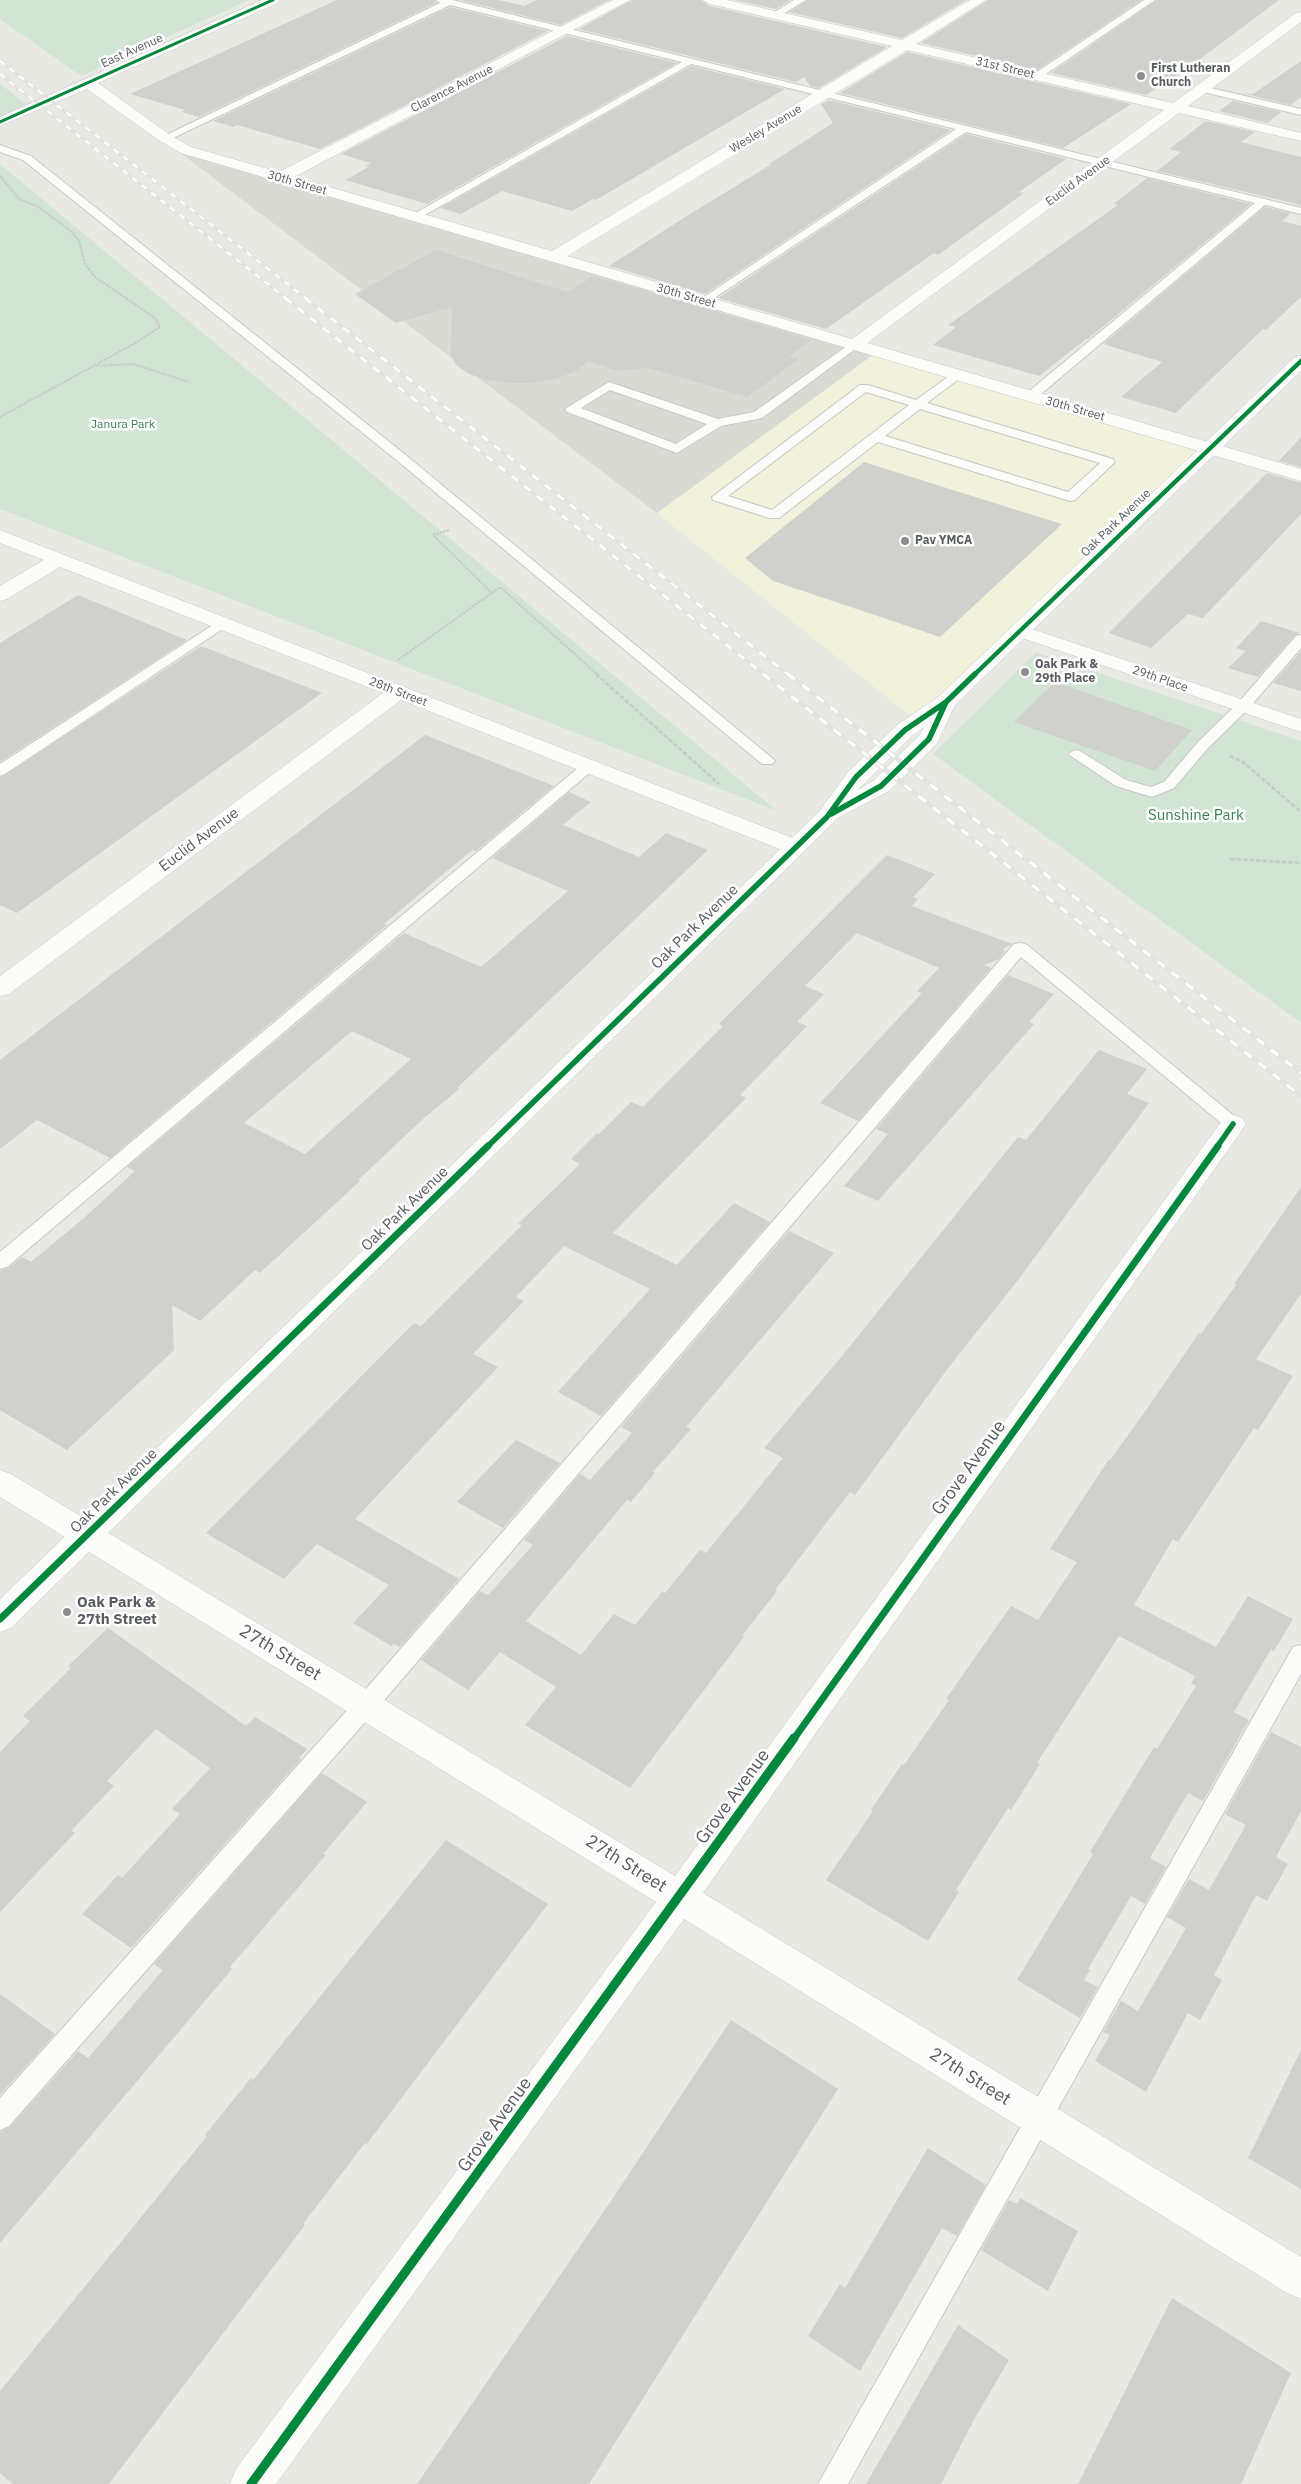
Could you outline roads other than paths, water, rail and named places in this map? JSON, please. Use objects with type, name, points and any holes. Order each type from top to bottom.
[{"type":"street","name":"East Avenue","points":[[0,122],[273,0]]},
{"type":"street","name":"Clarence Avenue","points":[[280,178],[624,0]]},
{"type":"street","name":"31st Street","points":[[710,0],[1301,137]]},
{"type":"street","name":"Wesley Avenue","points":[[554,258],[979,0]]},
{"type":"street","name":"Euclid Avenue","points":[[854,345],[1301,16]]},
{"type":"street","name":"30th Street","points":[[88,83],[165,138],[186,150],[1301,475]]},
{"type":"street","name":"Oak Park Avenue","points":[[0,1619],[827,816],[881,786],[929,739],[946,702],[1301,361]]},
{"type":"street","name":"28th Street","points":[[0,536],[795,848]]},
{"type":"street","points":[[0,595],[59,559]]},
{"type":"street","name":"29th Place","points":[[1020,631],[1301,726]]},
{"type":"street","name":"Euclid Avenue","points":[[0,988],[398,692]]},
{"type":"street","name":"Grove Avenue","points":[[251,2484],[679,1897],[1233,1124]]},
{"type":"street","name":"27th Street","points":[[0,1482],[1301,2279]]},
{"type":"lane","points":[[775,15],[801,0]]},
{"type":"lane","points":[[1037,76],[1150,0]]},
{"type":"lane","points":[[165,138],[445,1],[1301,211]]},
{"type":"lane","points":[[416,217],[690,61]]},
{"type":"lane","points":[[1202,89],[1301,112]]},
{"type":"lane","points":[[705,301],[964,128]]},
{"type":"lane","points":[[0,148],[26,158],[398,455],[767,761]]},
{"type":"lane","points":[[1030,396],[1263,202]]},
{"type":"lane","points":[[717,423],[609,386],[571,409],[677,449],[717,423],[758,415],[854,345]]},
{"type":"lane","points":[[876,437],[1070,497],[1108,462],[918,404],[864,388],[718,497],[774,516],[918,404],[956,375]]},
{"type":"lane","points":[[0,771],[222,623]]},
{"type":"lane","points":[[1075,754],[1121,783],[1152,792],[1169,785],[1204,745],[1243,706],[1301,639]]},
{"type":"lane","points":[[0,1262],[589,766]]},
{"type":"lane","points":[[0,2117],[366,1705],[1020,948],[1233,1124]]},
{"type":"lane","points":[[832,2484],[1301,1654]]},
{"type":"railway","points":[[0,61],[307,299]]},
{"type":"railway","points":[[0,74],[287,299]]},
{"type":"railway","points":[[285,298],[765,675]]},
{"type":"railway","points":[[305,298],[789,675]]},
{"type":"railway","points":[[763,674],[1301,1096]]},
{"type":"railway","points":[[788,674],[1301,1073]]},
{"type":"place","name":"First Lutheran Church","points":[[1141,76]]},
{"type":"place","name":"Pav YMCA","points":[[905,541]]},
{"type":"place","name":"Oak Park & 29th Place","points":[[1025,672]]},
{"type":"place","name":"Oak Park & 27th Street","points":[[67,1612]]},
{"type":"park label","name":"Janura Park","points":[[123,425]]},
{"type":"park label","name":"Sunshine Park","points":[[1196,816]]}]
